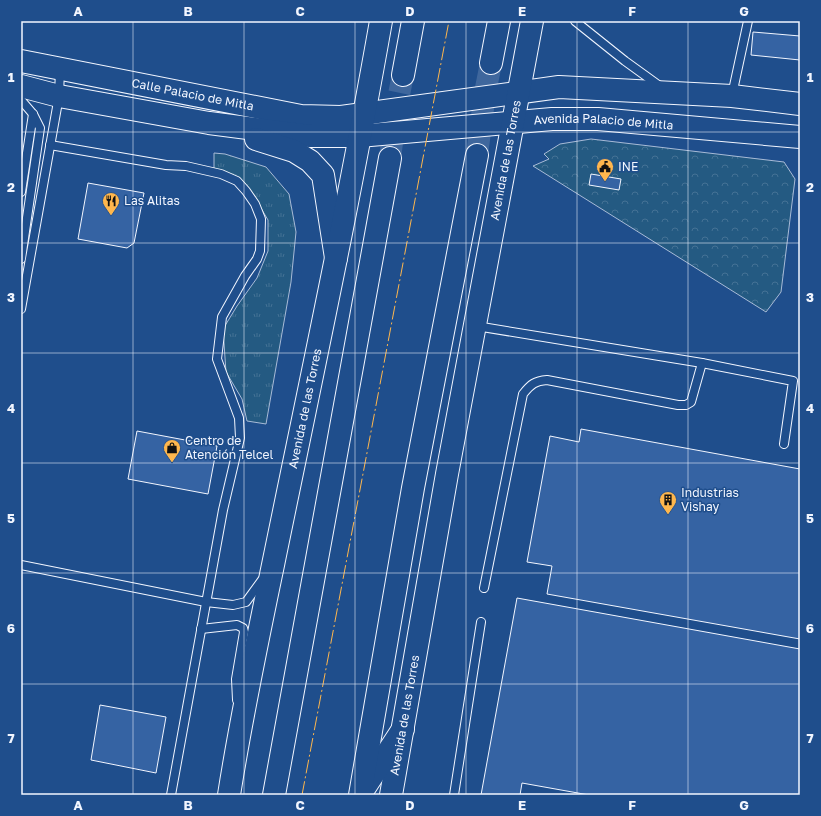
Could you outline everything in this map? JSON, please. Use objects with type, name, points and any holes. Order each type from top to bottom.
[{"type":"main road","name":"Avenida de las Torres","points":[[229,795],[240,721],[301,422],[336,261],[359,136],[365,113],[381,21]]},
{"type":"main road","points":[[403,75],[413,21]]},
{"type":"main road","points":[[491,63],[499,21]]},
{"type":"main road","name":"Avenida de las Torres","points":[[391,795],[447,474],[476,326],[532,21]]},
{"type":"main road","name":"Calle Palacio de Mitla","points":[[21,61],[301,116],[341,117],[365,113]]},
{"type":"main road","name":"Calle Palacio de Mitla","points":[[21,86],[59,96],[209,123],[310,136],[359,136]]},
{"type":"main road","points":[[365,113],[559,87],[732,96],[800,104]]},
{"type":"main road","name":"Avenida Palacio de Mitla","points":[[359,136],[552,119],[598,119],[800,137]]},
{"type":"main road","points":[[209,123],[294,151],[310,161],[323,175],[336,261]]},
{"type":"main road","points":[[360,795],[413,488],[478,155]]},
{"type":"main road","points":[[274,795],[390,158]]},
{"type":"main road","points":[[360,795],[403,729]]},
{"type":"lane","points":[[575,21],[619,56],[670,93]]},
{"type":"lane","points":[[732,96],[748,21]]},
{"type":"lane","points":[[21,309],[59,96],[60,69]]},
{"type":"lane","points":[[21,100],[32,114],[40,128],[21,259]]},
{"type":"lane","points":[[21,192],[32,114]]},
{"type":"lane","points":[[50,145],[166,165],[186,166],[221,174],[236,181],[246,191],[255,204],[261,220],[262,229],[259,255],[245,276],[222,317],[217,349],[218,366],[239,418],[240,438],[223,510],[171,795]]},
{"type":"lane","points":[[21,270],[25,283]]},
{"type":"lane","points":[[476,326],[522,335],[564,339],[702,363],[796,382],[784,444]]},
{"type":"lane","points":[[484,588],[523,394],[530,384],[537,381],[547,380],[686,405],[691,402],[694,395],[702,363]]},
{"type":"lane","points":[[21,564],[206,602],[233,605],[246,602],[273,564]]},
{"type":"lane","points":[[454,795],[481,622]]},
{"type":"lane","points":[[201,629],[236,625],[243,628],[244,632],[236,679],[240,721]]},
{"type":"green space","points":[[591,139],[784,162],[795,179],[781,292],[766,312],[533,166],[549,159],[544,154],[560,144]]},
{"type":"green space","points":[[214,153],[225,154],[266,167],[289,194],[296,232],[291,282],[266,424],[247,421],[242,399],[226,372],[223,329],[257,278],[268,251],[268,220],[252,193],[235,176],[214,169]]},
{"type":"building","points":[[753,32],[800,36],[800,60],[751,55]]},
{"type":"building","name":"INE","points":[[591,174],[621,179],[619,190],[589,185]]},
{"type":"building","name":"Las Alitas","points":[[88,183],[144,193],[134,243],[127,248],[78,239]]},
{"type":"building","name":"Industrias Vishay","points":[[581,429],[800,469],[800,639],[547,594],[552,566],[527,562],[550,436],[579,442]]},
{"type":"building","name":"Centro de Atención Telcel","points":[[137,431],[217,446],[208,494],[128,479]]},
{"type":"building","points":[[517,598],[800,649],[800,795],[589,795],[522,783],[520,795],[481,795]]},
{"type":"building","points":[[100,705],[166,717],[156,773],[91,760]]},
{"type":"tunnel","points":[[477,155],[485,93],[491,63]]},
{"type":"tunnel","points":[[390,158],[397,104],[403,75]]},
{"type":"power","points":[[302,795],[449,21]]},
{"type":"place","name":"INE","points":[[605,182]]},
{"type":"place","name":"Las Alitas","points":[[111,216]]},
{"type":"place","name":"Centro de Atención Telcel","points":[[172,463]]},
{"type":"place","name":"Industrias Vishay","points":[[668,515]]}]
